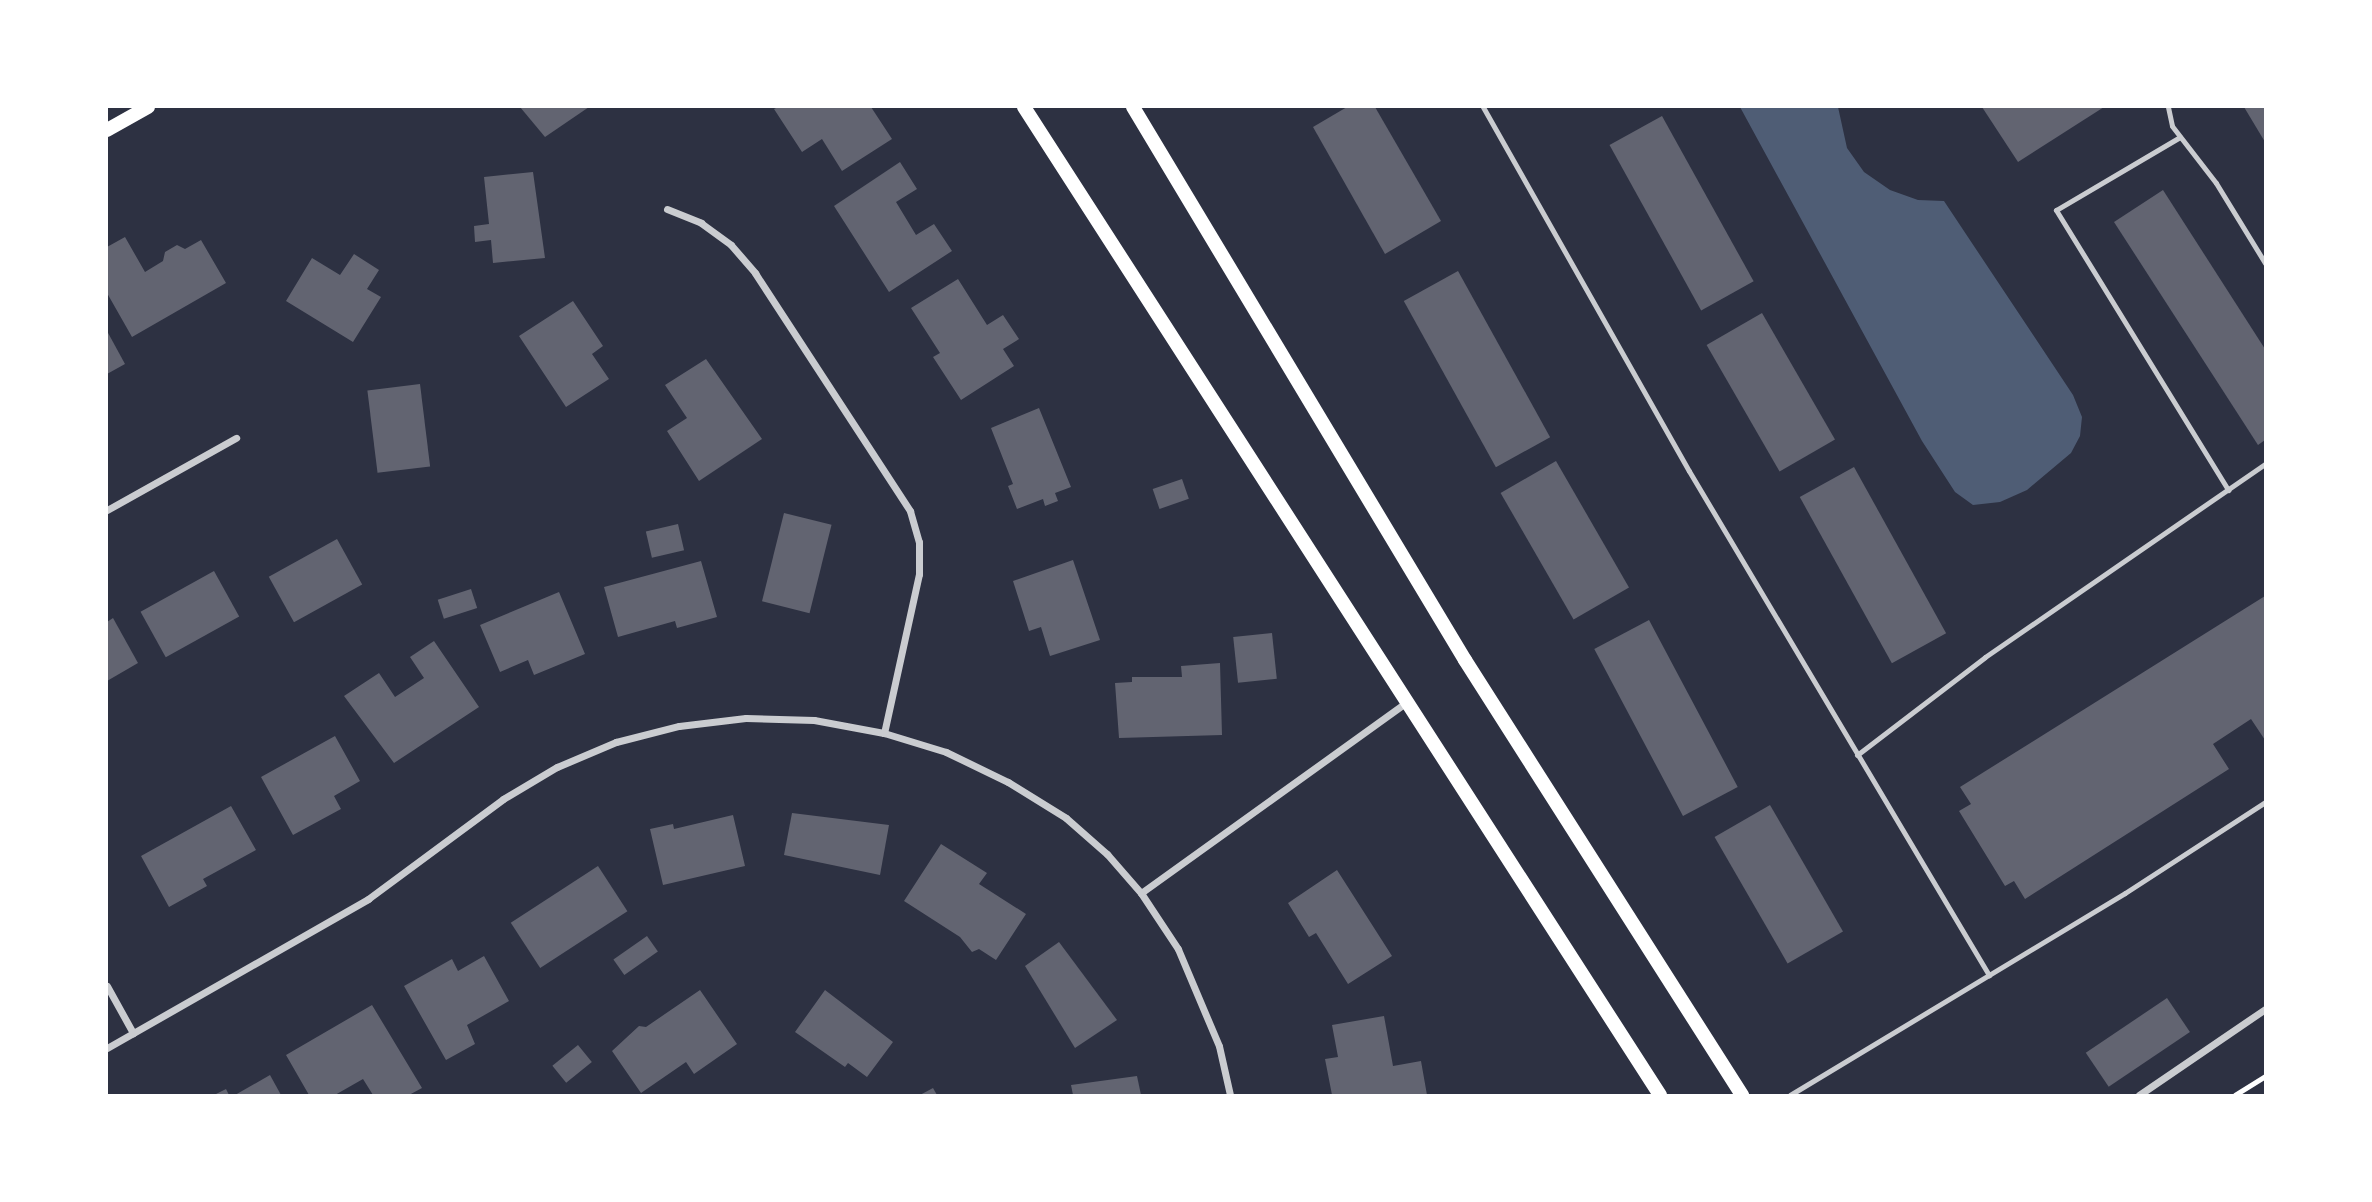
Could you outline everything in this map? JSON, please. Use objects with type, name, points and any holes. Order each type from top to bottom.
[{"type":"main road","points":[[107,130],[148,107]]},
{"type":"main road","points":[[1024,107],[1660,1095]]},
{"type":"main road","points":[[1133,107],[1465,660],[1742,1095]]},
{"type":"street","points":[[667,209],[701,223],[731,245],[755,273],[910,511],[919,542],[919,574],[884,733]]},
{"type":"street","points":[[107,510],[236,438]]},
{"type":"street","points":[[1141,893],[1408,702]]},
{"type":"street","points":[[107,1048],[368,899],[503,799],[557,767],[616,742],[679,726],[746,718],[814,720],[884,733],[946,752],[1008,782],[1066,818],[1107,854],[1141,893],[1178,949],[1201,997],[1219,1046],[1230,1095]]},
{"type":"street","points":[[107,986],[133,1033]]},
{"type":"street","points":[[2140,1095],[2265,1009]]},
{"type":"lane","points":[[1483,107],[1689,471],[1989,975]]},
{"type":"lane","points":[[2168,107],[2180,137],[2216,183],[2265,263]]},
{"type":"lane","points":[[2180,137],[2056,210],[2228,490]]},
{"type":"lane","points":[[1857,755],[1985,657],[2265,464]]},
{"type":"lane","points":[[1790,1095],[1989,975],[2265,802]]},
{"type":"path","points":[[2235,1095],[2265,1076]]},
{"type":"water","points":[[1740,107],[1838,107],[1847,148],[1864,172],[1890,190],[1918,200],[1944,201],[2073,395],[2082,417],[2080,436],[2071,453],[2027,490],[2000,502],[1973,505],[1955,492],[1922,441]]},
{"type":"building","points":[[520,107],[589,107],[545,137]]},
{"type":"building","points":[[871,107],[892,139],[842,171],[822,139],[802,152],[774,109]]},
{"type":"building","points":[[1347,107],[1375,107],[1441,221],[1385,254],[1313,127]]},
{"type":"building","points":[[1982,107],[2104,107],[2018,162]]},
{"type":"building","points":[[2244,107],[2265,107],[2265,142]]},
{"type":"building","points":[[1662,116],[1754,281],[1701,310],[1610,145]]},
{"type":"building","points":[[900,162],[917,189],[896,202],[916,235],[934,224],[952,251],[889,292],[834,206]]},
{"type":"building","points":[[533,172],[545,258],[493,263],[491,240],[475,242],[474,226],[489,224],[484,177]]},
{"type":"building","points":[[2163,190],[2265,349],[2265,440],[2258,445],[2114,222]]},
{"type":"building","points":[[125,237],[145,272],[163,261],[165,252],[177,245],[185,249],[201,240],[226,283],[132,337],[107,293],[107,247]]},
{"type":"building","points":[[354,254],[379,270],[367,289],[381,297],[353,342],[286,301],[312,258],[340,275]]},
{"type":"building","points":[[1458,271],[1550,437],[1496,467],[1404,301]]},
{"type":"building","points":[[958,279],[987,325],[1003,315],[1019,339],[1003,349],[1014,366],[961,400],[933,357],[940,353],[911,308]]},
{"type":"building","points":[[573,301],[603,346],[592,354],[609,379],[566,407],[519,336]]},
{"type":"building","points":[[1762,313],[1835,439],[1780,471],[1707,345]]},
{"type":"building","points":[[107,331],[125,364],[107,374]]},
{"type":"building","points":[[706,359],[762,439],[699,481],[667,431],[687,418],[665,385]]},
{"type":"building","points":[[420,384],[430,466],[378,473],[367,390]]},
{"type":"building","points":[[1039,408],[1071,487],[1055,493],[1058,501],[1045,506],[1043,499],[1017,509],[1008,486],[1013,484],[991,428]]},
{"type":"building","points":[[1556,461],[1629,587],[1574,619],[1501,493]]},
{"type":"building","points":[[1854,467],[1946,633],[1892,663],[1800,497]]},
{"type":"building","points":[[1182,479],[1189,499],[1160,509],[1153,489]]},
{"type":"building","points":[[784,513],[832,525],[810,613],[762,601]]},
{"type":"building","points":[[678,524],[684,550],[652,558],[646,531]]},
{"type":"building","points":[[337,539],[362,584],[294,622],[269,577]]},
{"type":"building","points":[[1073,560],[1100,640],[1050,656],[1041,627],[1029,631],[1013,581]]},
{"type":"building","points":[[701,561],[717,617],[677,628],[675,621],[618,637],[604,587]]},
{"type":"building","points":[[214,571],[239,616],[166,657],[141,612]]},
{"type":"building","points":[[471,589],[477,608],[444,619],[438,600]]},
{"type":"building","points":[[559,592],[585,654],[534,675],[528,660],[500,672],[480,625]]},
{"type":"building","points":[[2265,596],[2265,740],[2251,719],[2213,744],[2229,769],[2025,899],[2014,881],[2005,886],[1959,811],[1971,804],[1960,787]]},
{"type":"building","points":[[113,618],[138,663],[107,681],[107,622]]},
{"type":"building","points":[[1649,620],[1738,787],[1683,816],[1594,649]]},
{"type":"building","points":[[1272,633],[1277,679],[1238,683],[1233,637]]},
{"type":"building","points":[[434,641],[479,707],[394,763],[344,696],[379,673],[395,697],[424,678],[410,657]]},
{"type":"building","points":[[1220,663],[1222,735],[1119,738],[1115,683],[1132,682],[1132,677],[1182,677],[1181,666]]},
{"type":"building","points":[[335,736],[360,781],[334,796],[341,809],[293,835],[261,777]]},
{"type":"building","points":[[1770,805],[1843,931],[1788,963],[1715,837]]},
{"type":"building","points":[[231,806],[256,850],[203,879],[207,886],[169,907],[141,856]]},
{"type":"building","points":[[792,813],[889,825],[880,875],[784,855]]},
{"type":"building","points":[[733,815],[745,866],[663,885],[650,829],[673,824],[674,829]]},
{"type":"building","points":[[941,844],[987,873],[979,884],[1026,914],[996,960],[979,949],[972,952],[960,937],[904,901]]},
{"type":"building","points":[[598,866],[627,911],[540,968],[511,923]]},
{"type":"building","points":[[1337,870],[1392,956],[1348,984],[1316,933],[1309,937],[1288,903]]},
{"type":"building","points":[[647,936],[658,952],[624,975],[613,960]]},
{"type":"building","points":[[1059,942],[1117,1020],[1075,1048],[1025,966]]},
{"type":"building","points":[[484,956],[509,1001],[467,1025],[475,1044],[446,1060],[404,986],[452,959],[458,971]]},
{"type":"building","points":[[700,990],[737,1044],[694,1074],[686,1062],[641,1093],[612,1051],[639,1026],[646,1027]]},
{"type":"building","points":[[825,990],[893,1042],[867,1077],[848,1063],[845,1067],[795,1032]]},
{"type":"building","points":[[2167,998],[2190,1032],[2109,1087],[2086,1053]]},
{"type":"building","points":[[372,1005],[422,1088],[409,1095],[373,1095],[363,1079],[335,1095],[309,1095],[286,1055]]},
{"type":"building","points":[[1384,1016],[1393,1066],[1421,1061],[1427,1095],[1332,1095],[1325,1059],[1338,1057],[1332,1025]]},
{"type":"building","points":[[578,1045],[592,1062],[566,1083],[552,1066]]},
{"type":"building","points":[[270,1075],[281,1095],[235,1095]]},
{"type":"building","points":[[1137,1076],[1141,1095],[1073,1095],[1071,1085]]},
{"type":"building","points":[[933,1088],[937,1095],[920,1095]]},
{"type":"building","points":[[226,1089],[229,1095],[214,1095]]}]
